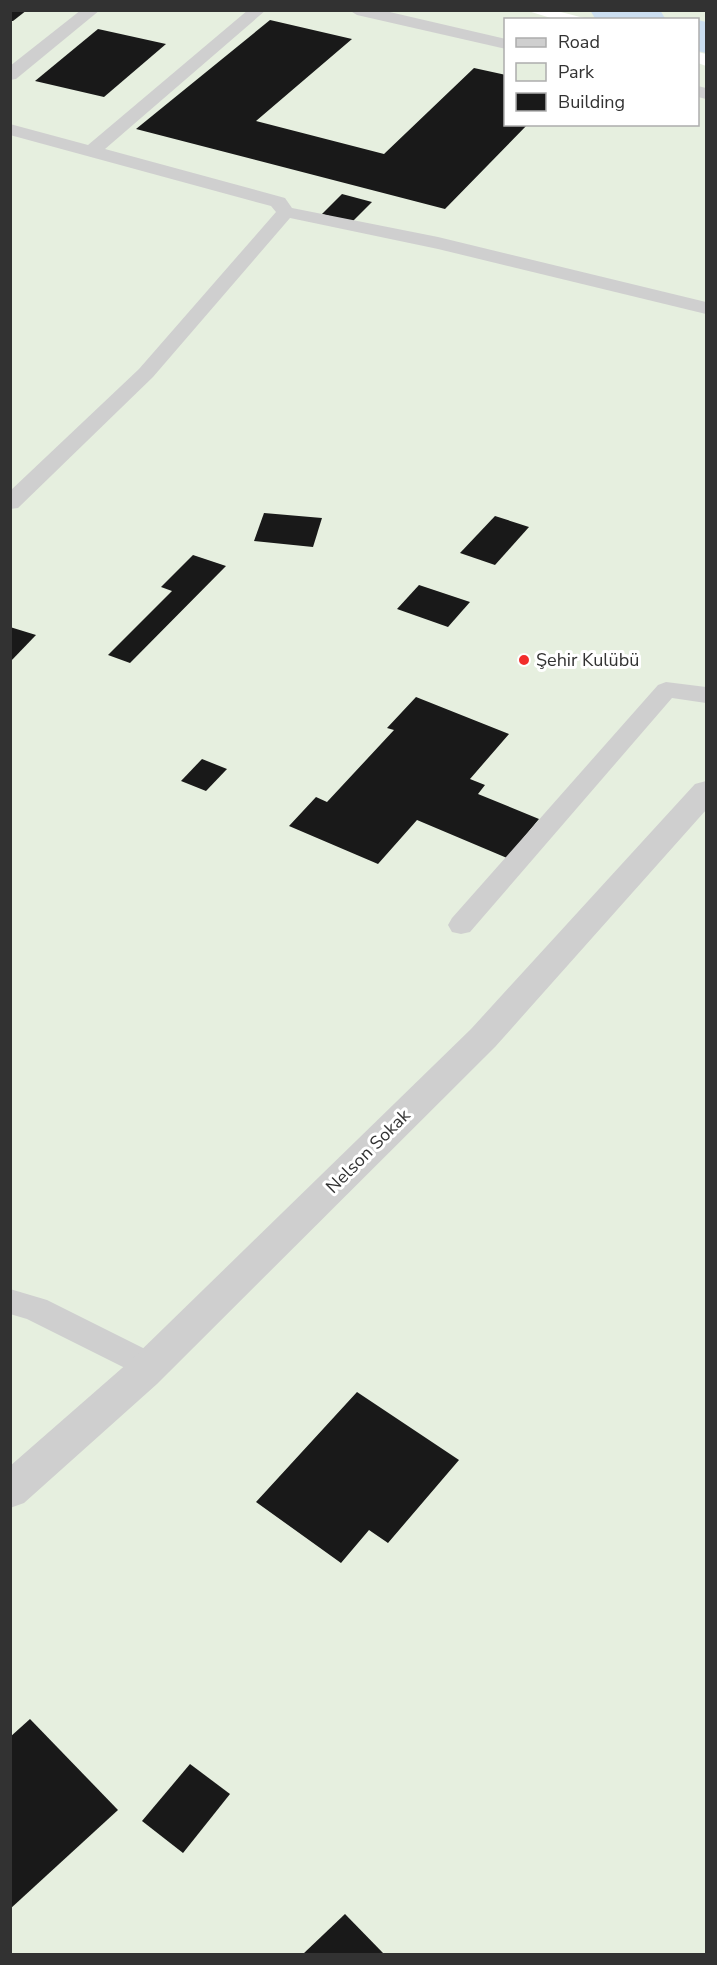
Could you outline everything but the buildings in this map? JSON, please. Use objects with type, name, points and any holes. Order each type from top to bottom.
[{"type":"street","name":"Nelson Sokak","points":[[10,1491],[150,1366],[483,1038],[706,791]]},
{"type":"lane","points":[[10,75],[92,10]]},
{"type":"lane","points":[[92,151],[258,10]]},
{"type":"lane","points":[[357,10],[504,44]]},
{"type":"lane","points":[[10,129],[278,202],[286,212],[438,243],[706,308]]},
{"type":"lane","points":[[10,503],[146,373],[286,212]]},
{"type":"lane","points":[[461,925],[666,690],[706,695]]},
{"type":"lane","points":[[10,1301],[36,1309],[150,1366]]},
{"type":"green space","points":[[525,10],[551,18],[504,18],[504,126],[699,126],[699,63],[706,66],[706,1954],[11,1954],[11,11]]},
{"type":"green space","points":[[557,11],[706,11],[706,54],[699,52],[699,18],[584,18]]},
{"type":"waterway","points":[[614,10],[636,18]]},
{"type":"waterway","points":[[699,35],[706,38]]},
{"type":"place","name":"Şehir Kulübü","points":[[524,660]]}]
